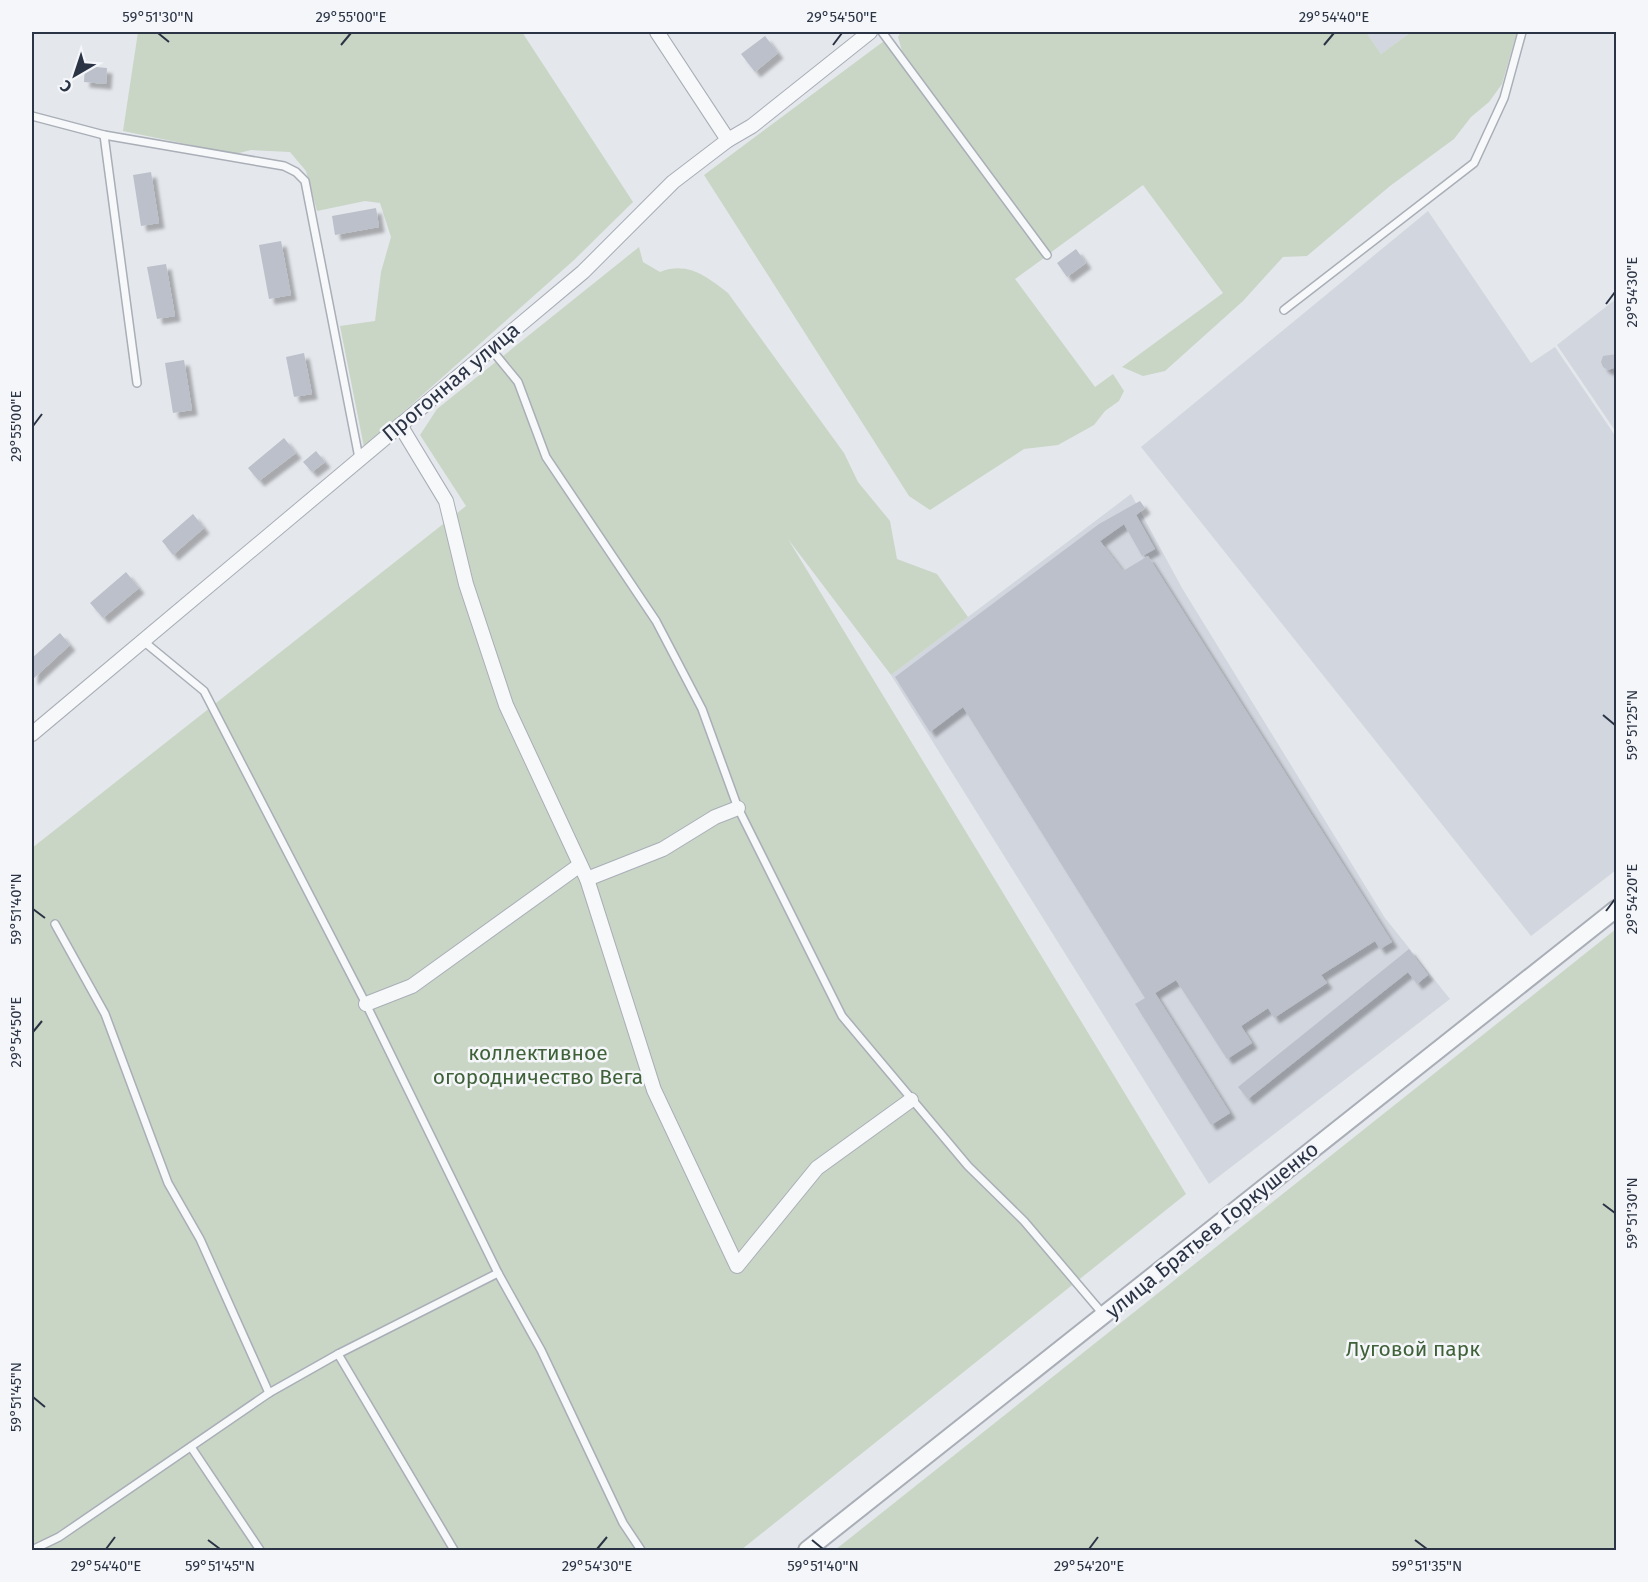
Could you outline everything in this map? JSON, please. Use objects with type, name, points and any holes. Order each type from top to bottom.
[{"type":"street","points":[[657,32],[728,140]]},
{"type":"street","name":"Прогонная улица","points":[[32,734],[583,272],[674,182],[728,140],[752,126],[870,32]]},
{"type":"street","points":[[399,425],[446,501],[466,584],[506,705],[587,879],[654,1090],[737,1266],[817,1167],[911,1100]]},
{"type":"street","points":[[587,879],[663,849],[715,817],[738,808]]},
{"type":"street","points":[[366,1004],[412,986],[580,865]]},
{"type":"street","name":"улица Братьев Горкушенко","points":[[807,1551],[1617,909]]},
{"type":"lane","points":[[882,32],[1047,255]]},
{"type":"lane","points":[[1284,310],[1474,163],[1504,98],[1522,32]]},
{"type":"lane","points":[[32,116],[104,135],[284,166],[296,172],[305,181],[359,458]]},
{"type":"lane","points":[[104,135],[137,383]]},
{"type":"lane","points":[[491,349],[518,382],[546,457],[589,518],[661,631],[702,709],[738,808],[842,1016],[968,1166],[1024,1221],[1105,1316]]},
{"type":"lane","points":[[142,640],[204,691],[366,1004],[498,1273],[541,1350],[623,1523],[641,1551]]},
{"type":"lane","points":[[55,924],[105,1014],[168,1183],[200,1239],[269,1393]]},
{"type":"lane","points":[[32,1550],[59,1537],[269,1393],[338,1354],[498,1273]]},
{"type":"lane","points":[[338,1354],[454,1551]]},
{"type":"lane","points":[[191,1447],[260,1551]]},
{"type":"shaded area","points":[[1366,32],[1411,32],[1381,54]]},
{"type":"shaded area","points":[[1428,211],[1531,363],[1555,347],[1616,437],[1616,870],[1531,936],[1141,447]]},
{"type":"shaded area","points":[[1616,299],[1616,432],[1557,345]]},
{"type":"shaded area","points":[[1131,494],[1182,588],[1385,918],[1450,999],[1209,1184],[891,675]]},
{"type":"green space","points":[[138,32],[522,32],[633,202],[574,260],[364,447],[340,326],[375,321],[381,272],[391,237],[380,203],[365,201],[317,211],[306,171],[290,152],[251,150],[235,154],[123,131]]},
{"type":"green space","points":[[901,32],[1366,32],[1381,54],[1411,32],[1517,32],[1502,84],[1489,102],[1471,117],[1454,139],[1390,186],[1307,256],[1283,257],[1243,301],[1165,371],[1143,376],[1122,367],[1223,293],[1143,185],[1050,253],[902,51],[898,37]]},
{"type":"green space","points":[[884,41],[1044,258],[1015,279],[1095,387],[1113,374],[1124,391],[1119,401],[1105,411],[1094,425],[1058,445],[1024,449],[930,510],[909,496],[704,175]]},
{"type":"green space","name":"коллективное огородничество Вега","points":[[639,247],[643,262],[660,272],[679,268],[697,272],[728,293],[844,453],[858,482],[890,521],[897,559],[937,574],[968,617],[891,675],[788,539],[1186,1194],[741,1550],[32,1550],[32,848],[466,506],[420,435],[437,409]]},
{"type":"green space","name":"Луговой парк","points":[[1616,929],[1616,1550],[835,1550]]},
{"type":"building","points":[[765,36],[778,53],[755,72],[741,54]]},
{"type":"building","points":[[85,66],[107,68],[106,84],[84,82]]},
{"type":"building","points":[[151,172],[159,223],[141,226],[133,175]]},
{"type":"building","points":[[376,208],[379,227],[335,235],[332,216]]},
{"type":"building","points":[[281,241],[291,295],[269,299],[259,245]]},
{"type":"building","points":[[1076,249],[1086,263],[1067,277],[1057,263]]},
{"type":"building","points":[[166,264],[175,316],[157,319],[147,267]]},
{"type":"building","points":[[304,353],[312,394],[294,397],[286,357]]},
{"type":"building","points":[[1617,354],[1614,368],[1608,370],[1603,367],[1601,362],[1603,356]]},
{"type":"building","points":[[184,360],[192,410],[173,413],[165,363]]},
{"type":"building","points":[[284,438],[296,453],[259,481],[248,468]]},
{"type":"building","points":[[316,451],[325,462],[312,472],[303,462]]},
{"type":"building","points":[[1140,501],[1145,508],[1136,515],[1155,549],[1142,556],[1124,524],[1100,541],[1123,571],[1148,556],[1392,942],[1380,949],[1375,941],[1321,975],[1327,983],[1274,1018],[1268,1008],[1241,1026],[1252,1043],[1227,1059],[1176,980],[1155,993],[1230,1113],[1211,1125],[1135,1004],[1145,998],[963,707],[930,732],[895,677],[1099,524]]},
{"type":"building","points":[[193,514],[204,528],[173,555],[162,541]]},
{"type":"building","points":[[126,572],[139,588],[103,618],[90,603]]},
{"type":"building","points":[[60,633],[70,645],[32,680],[32,658]]},
{"type":"building","points":[[1409,949],[1428,975],[1417,984],[1408,972],[1248,1099],[1238,1087]]}]
